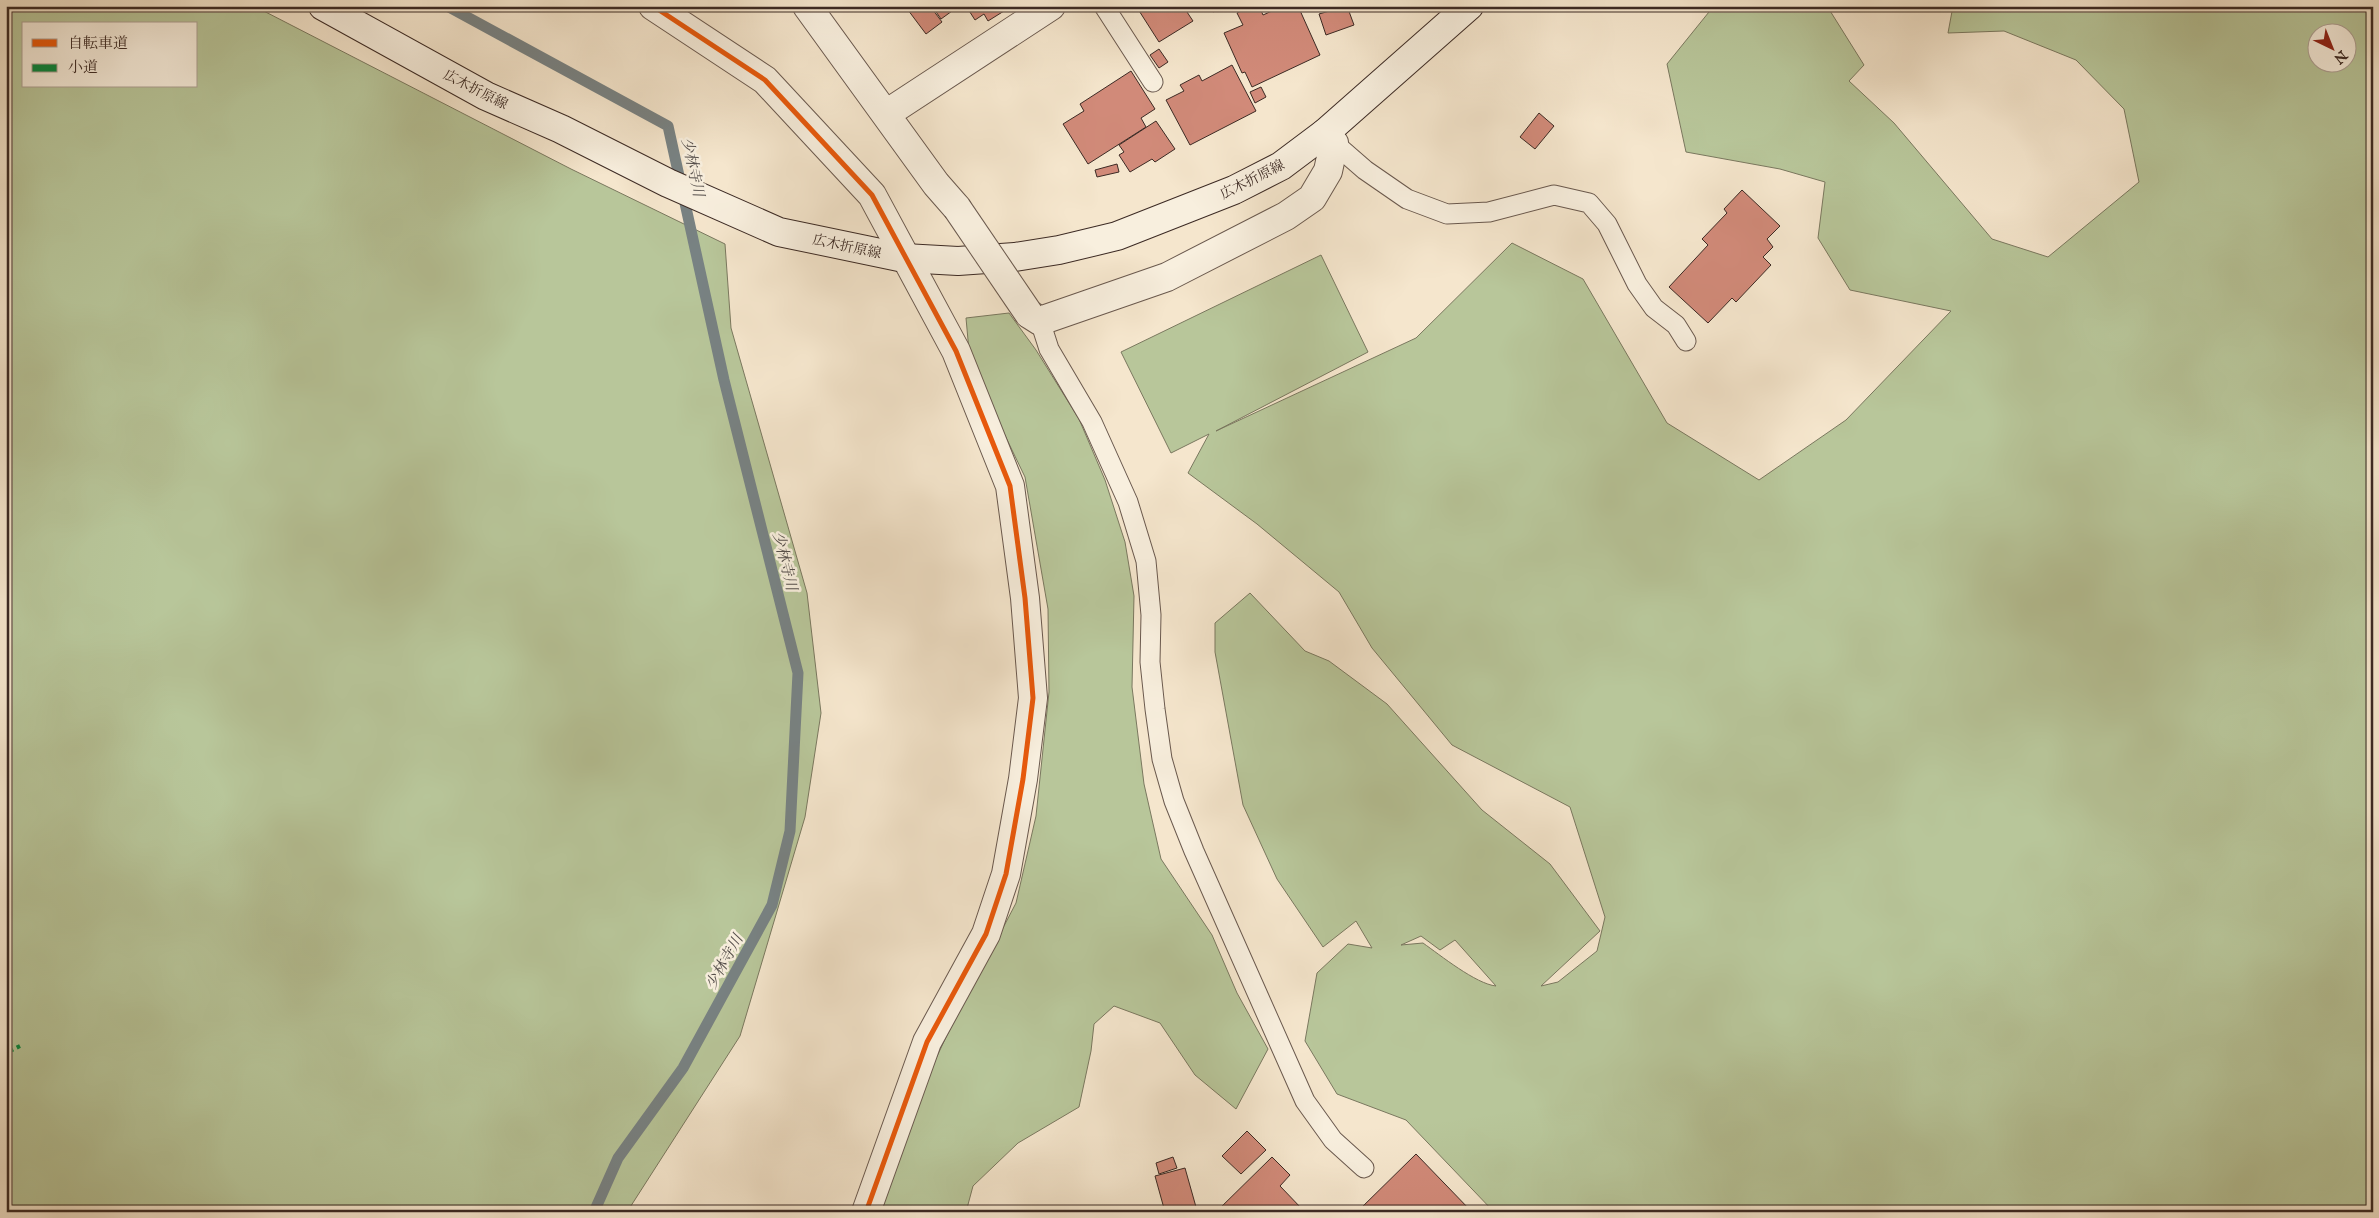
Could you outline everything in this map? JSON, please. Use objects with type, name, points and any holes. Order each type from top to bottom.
[{"type":"street","name":"広木折原線","points":[[323,6],[486,96],[561,129],[668,183],[780,232],[904,258],[958,261],[1015,257],[1059,250],[1117,236],[1234,190],[1281,166],[1329,138],[1469,6]]},
{"type":"street","points":[[653,6],[765,80],[872,195],[904,258],[956,351],[1010,486],[1025,598],[1033,698],[1023,779],[1006,874],[986,934],[927,1042],[866,1212]]},
{"type":"street","points":[[807,6],[936,184],[957,208],[1034,317],[1167,277],[1286,216],[1312,198],[1328,171],[1329,138]]},
{"type":"street","points":[[886,114],[1051,6]]},
{"type":"lane","points":[[1104,6],[1152,82]]},
{"type":"lane","points":[[1329,138],[1365,170],[1407,199],[1447,214],[1489,212],[1554,195],[1589,203],[1607,224],[1637,284],[1654,308],[1676,325],[1686,341]]},
{"type":"lane","points":[[1034,317],[1049,349],[1092,422],[1128,502],[1146,561],[1151,615],[1150,662],[1155,709],[1162,759],[1174,801],[1194,851],[1305,1101],[1333,1140],[1364,1168]]},
{"type":"green space","points":[[6,6],[254,6],[571,169],[725,244],[731,328],[807,593],[821,713],[805,817],[740,1036],[627,1212],[6,1212]]},
{"type":"green space","points":[[1827,6],[1864,65],[1849,81],[1894,123],[1992,239],[2048,257],[2139,182],[2124,109],[2076,60],[2004,31],[1948,33],[1953,6],[2373,6],[2373,1212],[1494,1212],[1406,1120],[1337,1094],[1305,1041],[1317,973],[1348,944],[1372,948],[1356,921],[1323,947],[1277,879],[1243,805],[1215,652],[1215,623],[1250,593],[1305,651],[1329,661],[1387,704],[1482,810],[1550,864],[1600,931],[1541,986],[1558,982],[1597,951],[1605,917],[1570,807],[1452,745],[1372,648],[1339,592],[1257,524],[1188,473],[1209,434],[1171,453],[1121,352],[1321,255],[1368,352],[1216,431],[1416,338],[1512,243],[1583,279],[1667,423],[1759,480],[1846,420],[1951,311],[1850,290],[1818,238],[1825,182],[1780,169],[1686,152],[1667,64],[1713,7]],"holes":[[[1421,936],[1440,950],[1455,940],[1496,986],[1469,975],[1423,943],[1401,945]]]},
{"type":"green space","points":[[1009,313],[1036,350],[1079,419],[1105,480],[1125,542],[1134,596],[1132,687],[1144,784],[1161,859],[1212,935],[1237,993],[1268,1049],[1236,1109],[1195,1075],[1160,1023],[1114,1006],[1094,1024],[1091,1051],[1079,1107],[1018,1143],[973,1186],[966,1212],[876,1212],[901,1133],[947,1035],[1016,903],[1036,816],[1049,692],[1048,609],[1025,477],[998,421],[969,351],[966,318]]},
{"type":"building","points":[[905,6],[930,6],[942,22],[926,34]]},
{"type":"building","points":[[932,6],[959,6],[941,19]]},
{"type":"building","points":[[966,6],[1012,6],[988,21],[984,14],[975,20]]},
{"type":"building","points":[[1136,6],[1196,6],[1187,12],[1193,21],[1159,42]]},
{"type":"building","points":[[1210,6],[1223,6],[1213,12]]},
{"type":"building","points":[[1251,6],[1259,6],[1263,15],[1283,6],[1298,6],[1320,55],[1252,87],[1245,72],[1242,73],[1224,33],[1243,25],[1237,13]]},
{"type":"building","points":[[1347,6],[1354,25],[1326,35],[1319,14]]},
{"type":"building","points":[[1159,49],[1168,62],[1159,68],[1150,55]]},
{"type":"building","points":[[1232,65],[1256,111],[1190,145],[1166,100],[1184,91],[1180,85],[1199,75],[1202,81]]},
{"type":"building","points":[[1131,71],[1155,109],[1141,118],[1146,127],[1088,164],[1063,124],[1084,111],[1080,104]]},
{"type":"building","points":[[1261,87],[1266,97],[1255,103],[1250,92]]},
{"type":"building","points":[[1539,113],[1554,126],[1535,149],[1520,137]]},
{"type":"building","points":[[1156,121],[1175,149],[1155,162],[1152,159],[1130,172],[1119,155],[1124,152],[1119,145]]},
{"type":"building","points":[[1117,164],[1119,172],[1097,177],[1095,170]]},
{"type":"building","points":[[1742,190],[1780,226],[1767,239],[1773,247],[1763,257],[1771,265],[1736,302],[1732,298],[1708,323],[1669,287],[1708,245],[1702,239],[1727,213],[1724,209]]},
{"type":"building","points":[[1247,1131],[1266,1150],[1241,1174],[1222,1156]]},
{"type":"building","points":[[1416,1154],[1472,1212],[1357,1212]]},
{"type":"building","points":[[1173,1157],[1177,1168],[1159,1174],[1156,1163]]},
{"type":"building","points":[[1272,1157],[1290,1175],[1280,1186],[1303,1210],[1301,1212],[1216,1212]]},
{"type":"building","points":[[1185,1168],[1196,1207],[1181,1212],[1165,1212],[1155,1176]]},
{"type":"waterway","name":"少林寺川","points":[[447,6],[668,126],[724,380],[798,673],[790,831],[772,905],[683,1068],[618,1158],[594,1212]]},
{"type":"marked path","points":[[6,1053],[20,1046]]},
{"type":"cycle path","points":[[653,6],[765,80],[872,195],[956,351],[1010,486],[1025,598],[1033,698],[1023,779],[1006,874],[986,934],[927,1042],[866,1212]]}]
